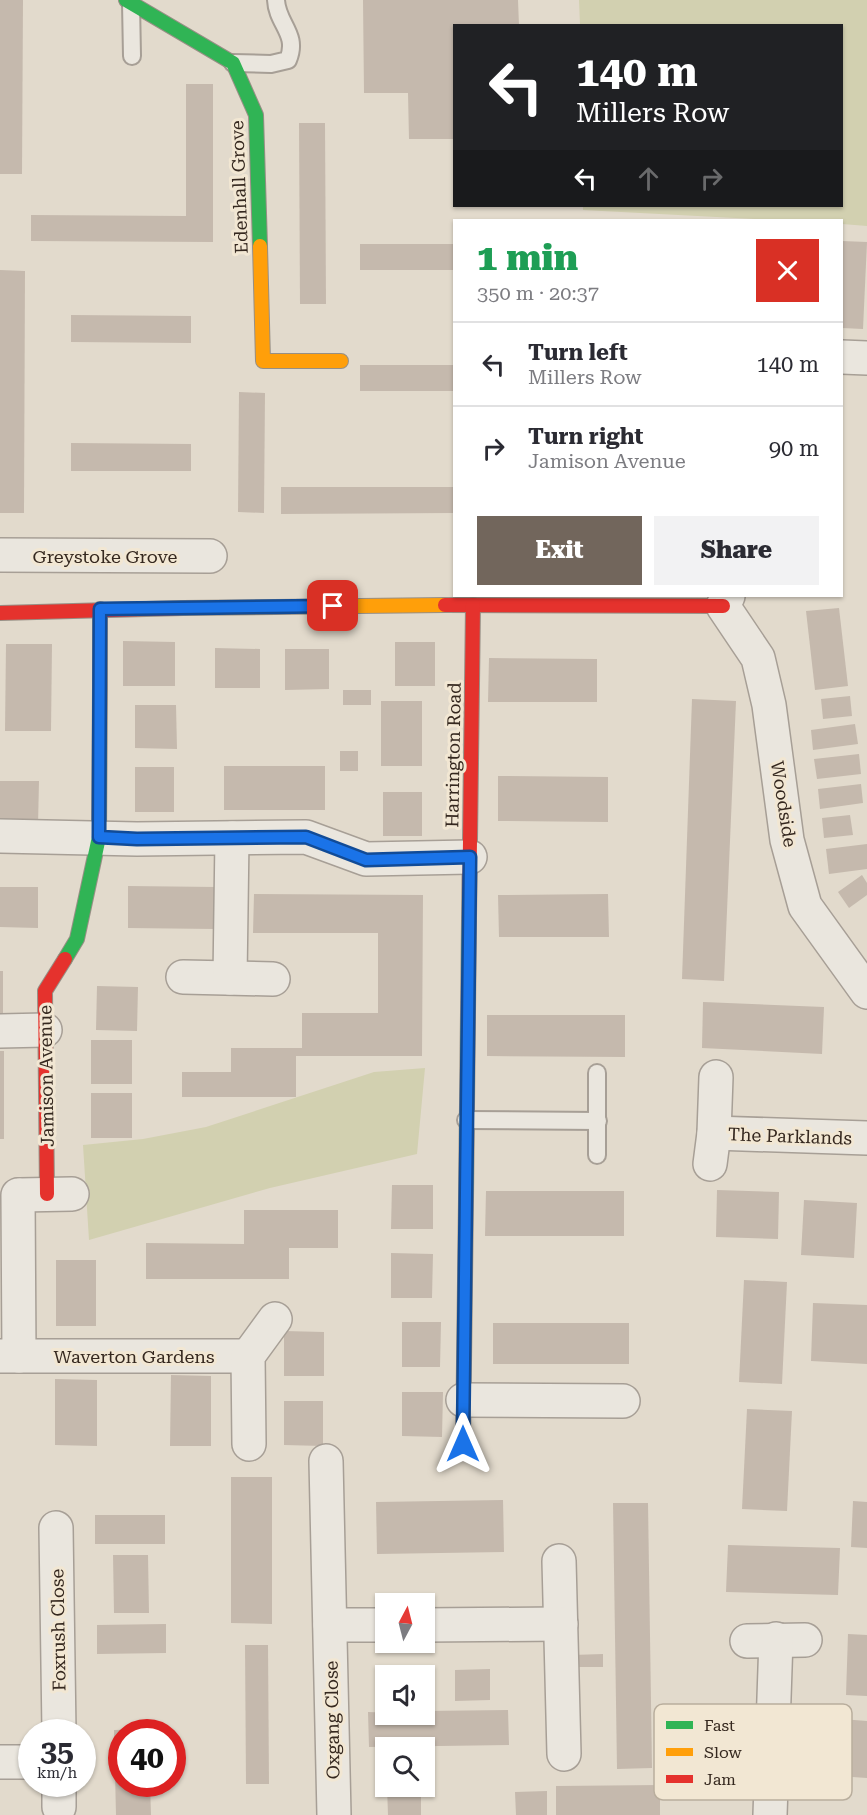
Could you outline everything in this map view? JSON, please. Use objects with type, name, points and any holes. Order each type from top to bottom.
[{"type":"street","points":[[129,2],[233,63]]},
{"type":"street","name":"Edenhall Grove","points":[[233,63],[256,115],[263,361],[341,362]]},
{"type":"street","points":[[843,357],[867,358]]},
{"type":"street","name":"Greystoke Grove","points":[[0,555],[210,556]]},
{"type":"street","points":[[0,613],[100,609],[473,605],[618,607],[725,601]]},
{"type":"street","name":"Woodside","points":[[725,601],[758,658],[769,705],[787,840],[806,906],[867,992]]},
{"type":"street","name":"Harrington Road","points":[[463,1444],[473,605]]},
{"type":"street","name":"Jamison Avenue","points":[[34,1195],[45,1030],[45,991],[77,939],[99,837],[100,609]]},
{"type":"street","points":[[0,836],[137,839],[306,837],[366,860],[470,857]]},
{"type":"street","points":[[230,978],[232,838]]},
{"type":"street","points":[[183,977],[273,979]]},
{"type":"street","points":[[0,1031],[45,1030]]},
{"type":"street","name":"The Parklands","points":[[716,1077],[712,1149],[867,1138]]},
{"type":"street","name":"Waverton Gardens","points":[[34,1195],[9,1356],[248,1356]]},
{"type":"street","points":[[249,1444],[248,1356],[276,1319]]},
{"type":"street","points":[[463,1400],[624,1401]]},
{"type":"street","name":"Oxgang Close","points":[[326,1461],[334,1815]]},
{"type":"street","name":"Foxrush Close","points":[[56,1528],[59,1719]]},
{"type":"street","points":[[560,1561],[564,1754]]},
{"type":"street","points":[[435,1625],[561,1624]]},
{"type":"street","points":[[330,1625],[375,1625]]},
{"type":"street","points":[[774,1704],[776,1640]]},
{"type":"street","points":[[0,1762],[18,1762]]},
{"type":"street","points":[[770,1815],[771,1800]]},
{"type":"lane","points":[[233,63],[271,64],[288,60],[292,50],[290,32],[277,13],[276,0]]},
{"type":"lane","points":[[129,2],[132,56]]},
{"type":"lane","points":[[597,1073],[597,1155]]},
{"type":"lane","points":[[466,1120],[598,1121]]},
{"type":"shaded area","points":[[579,0],[867,0],[867,226],[843,224],[843,219],[754,219],[583,210],[583,207],[843,207],[843,24],[580,24]]},
{"type":"shaded area","points":[[425,1068],[417,1154],[270,1188],[89,1240],[83,1145],[143,1139],[206,1127],[374,1072]]},
{"type":"building","points":[[0,0],[23,0],[22,174],[0,174]]},
{"type":"building","points":[[363,0],[518,0],[519,24],[453,24],[453,139],[409,139],[408,93],[364,93]]},
{"type":"building","points":[[186,84],[213,84],[213,242],[31,241],[31,215],[186,216]]},
{"type":"building","points":[[299,123],[325,123],[326,304],[300,304]]},
{"type":"building","points":[[843,241],[867,242],[863,329],[843,328]]},
{"type":"building","points":[[360,244],[453,244],[453,270],[360,270]]},
{"type":"building","points":[[0,270],[25,271],[24,513],[0,513]]},
{"type":"building","points":[[71,315],[191,316],[191,343],[71,342]]},
{"type":"building","points":[[360,365],[453,365],[453,391],[360,391]]},
{"type":"building","points":[[239,392],[265,393],[264,513],[238,512]]},
{"type":"building","points":[[71,443],[191,444],[191,471],[71,471]]},
{"type":"building","points":[[281,487],[453,487],[453,513],[281,514]]},
{"type":"building","points":[[839,608],[848,686],[815,690],[806,611]]},
{"type":"building","points":[[123,641],[175,642],[175,686],[123,686]]},
{"type":"building","points":[[395,642],[435,642],[435,686],[395,686]]},
{"type":"building","points":[[6,644],[52,644],[51,731],[5,731]]},
{"type":"building","points":[[215,648],[260,649],[260,688],[215,688]]},
{"type":"building","points":[[285,649],[329,649],[329,689],[285,690]]},
{"type":"building","points":[[489,658],[597,659],[597,702],[488,702]]},
{"type":"building","points":[[343,690],[371,690],[371,705],[343,705]]},
{"type":"building","points":[[850,696],[852,716],[823,719],[821,699]]},
{"type":"building","points":[[692,699],[736,701],[724,981],[682,979]]},
{"type":"building","points":[[381,701],[422,701],[422,766],[381,766]]},
{"type":"building","points":[[135,705],[176,705],[177,749],[135,748]]},
{"type":"building","points":[[855,724],[858,744],[813,750],[811,730]]},
{"type":"building","points":[[340,751],[358,751],[358,771],[340,771]]},
{"type":"building","points":[[859,754],[861,774],[817,779],[814,759]]},
{"type":"building","points":[[224,766],[325,766],[325,810],[224,810]]},
{"type":"building","points":[[135,767],[174,767],[174,812],[135,812]]},
{"type":"building","points":[[498,776],[608,777],[608,822],[498,821]]},
{"type":"building","points":[[0,781],[39,781],[38,825],[0,825]]},
{"type":"building","points":[[861,784],[863,803],[820,809],[818,789]]},
{"type":"building","points":[[383,792],[422,792],[422,836],[383,836]]},
{"type":"building","points":[[850,815],[853,835],[824,838],[822,818]]},
{"type":"building","points":[[867,844],[867,869],[829,874],[826,849]]},
{"type":"building","points":[[862,875],[867,883],[867,895],[849,908],[838,892]]},
{"type":"building","points":[[128,886],[216,887],[215,929],[128,928]]},
{"type":"building","points":[[0,887],[38,887],[38,928],[0,927]]},
{"type":"building","points":[[254,894],[423,895],[422,1056],[296,1056],[296,1097],[182,1097],[182,1072],[231,1072],[231,1048],[302,1048],[302,1013],[378,1013],[378,933],[253,933]]},
{"type":"building","points":[[608,894],[609,937],[499,937],[498,895]]},
{"type":"building","points":[[0,971],[3,971],[3,1016],[0,1016]]},
{"type":"building","points":[[97,986],[138,987],[137,1031],[96,1030]]},
{"type":"building","points":[[703,1002],[824,1007],[822,1054],[702,1048]]},
{"type":"building","points":[[487,1015],[625,1015],[625,1057],[487,1056]]},
{"type":"building","points":[[91,1040],[132,1040],[132,1084],[91,1084]]},
{"type":"building","points":[[0,1051],[4,1051],[4,1139],[0,1139]]},
{"type":"building","points":[[91,1093],[132,1093],[132,1138],[91,1138]]},
{"type":"building","points":[[392,1185],[433,1185],[433,1229],[391,1229]]},
{"type":"building","points":[[717,1190],[779,1192],[778,1239],[716,1237]]},
{"type":"building","points":[[486,1191],[624,1191],[624,1236],[485,1236]]},
{"type":"building","points":[[804,1200],[857,1203],[854,1258],[801,1255]]},
{"type":"building","points":[[244,1210],[338,1210],[338,1248],[289,1248],[289,1279],[146,1279],[146,1243],[244,1244]]},
{"type":"building","points":[[391,1253],[433,1254],[432,1298],[391,1298]]},
{"type":"building","points":[[56,1260],[96,1260],[96,1326],[56,1326]]},
{"type":"building","points":[[744,1280],[787,1282],[782,1384],[739,1382]]},
{"type":"building","points":[[813,1303],[867,1305],[867,1364],[811,1361]]},
{"type":"building","points":[[402,1322],[441,1322],[440,1367],[402,1367]]},
{"type":"building","points":[[493,1323],[629,1323],[629,1364],[493,1364]]},
{"type":"building","points":[[284,1331],[324,1332],[324,1376],[284,1376]]},
{"type":"building","points":[[171,1375],[211,1376],[211,1446],[170,1446]]},
{"type":"building","points":[[55,1379],[97,1380],[97,1446],[55,1445]]},
{"type":"building","points":[[402,1392],[443,1392],[442,1437],[402,1436]]},
{"type":"building","points":[[284,1401],[323,1401],[323,1446],[284,1445]]},
{"type":"building","points":[[747,1409],[792,1411],[787,1511],[742,1509]]},
{"type":"building","points":[[231,1477],[272,1477],[272,1624],[231,1623]]},
{"type":"building","points":[[503,1500],[504,1552],[377,1554],[376,1502]]},
{"type":"building","points":[[853,1501],[867,1502],[867,1548],[851,1547]]},
{"type":"building","points":[[613,1503],[648,1503],[652,1768],[617,1769]]},
{"type":"building","points":[[95,1515],[165,1515],[165,1544],[95,1544]]},
{"type":"building","points":[[728,1545],[840,1548],[838,1595],[726,1592]]},
{"type":"building","points":[[113,1555],[148,1555],[149,1613],[114,1613]]},
{"type":"building","points":[[166,1624],[166,1653],[97,1654],[97,1625]]},
{"type":"building","points":[[848,1634],[867,1635],[867,1696],[846,1695]]},
{"type":"building","points":[[245,1645],[268,1645],[269,1784],[246,1784]]},
{"type":"building","points":[[603,1654],[603,1667],[573,1667],[572,1655]]},
{"type":"building","points":[[490,1669],[490,1700],[455,1701],[455,1670]]},
{"type":"building","points":[[508,1710],[509,1745],[435,1746],[435,1737],[375,1737],[375,1747],[369,1747],[368,1712],[375,1712],[375,1725],[435,1725],[435,1711]]},
{"type":"building","points":[[852,1720],[867,1721],[867,1778],[852,1777]]},
{"type":"building","points":[[654,1785],[654,1800],[660,1800],[660,1815],[556,1815],[556,1786]]},
{"type":"building","points":[[547,1791],[547,1815],[516,1815],[515,1792]]},
{"type":"building","points":[[116,1797],[150,1797],[151,1815],[116,1815]]},
{"type":"building","points":[[387,1797],[421,1797],[421,1815],[388,1815]]},
{"type":"traffic: fast","points":[[126,0],[233,63],[256,115],[260,246]]},
{"type":"traffic: fast","points":[[65,959],[77,939],[99,837],[100,688]]},
{"type":"traffic: fast","points":[[466,1199],[469,919]]},
{"type":"traffic: slow","points":[[260,246],[263,361],[341,361]]},
{"type":"traffic: slow","points":[[183,608],[445,605]]},
{"type":"traffic: slow","points":[[100,609],[100,688]]},
{"type":"traffic: slow","points":[[463,1445],[466,1199]]},
{"type":"traffic: jam","points":[[445,605],[723,606]]},
{"type":"traffic: jam","points":[[469,919],[473,605]]},
{"type":"traffic: jam","points":[[0,613],[183,608]]},
{"type":"traffic: jam","points":[[47,1194],[45,991],[65,959]]},
{"type":"route","points":[[333,606],[100,609],[99,837],[137,839],[306,837],[366,860],[470,857],[463,1444]]}]
